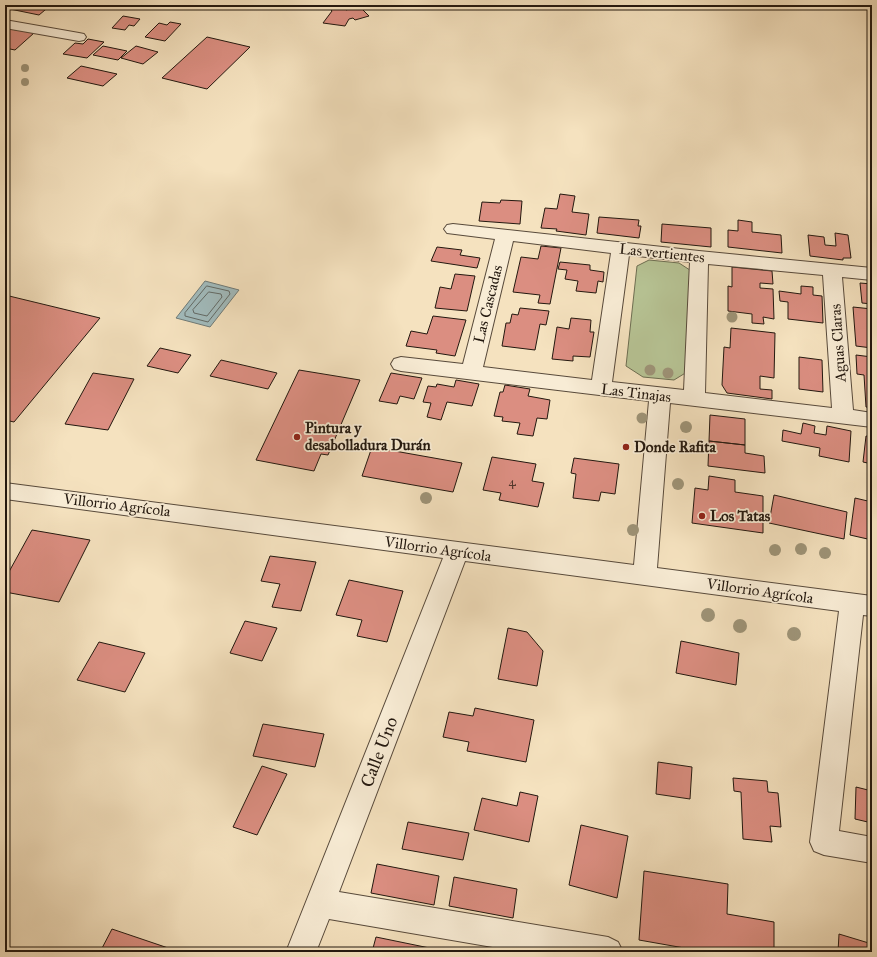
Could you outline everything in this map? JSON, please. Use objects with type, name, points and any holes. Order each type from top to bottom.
[{"type":"street","points":[[5,24],[79,37]]},
{"type":"street","name":"Las vertientes","points":[[453,229],[699,258],[872,274]]},
{"type":"street","name":"Las Cascadas","points":[[471,373],[505,235]]},
{"type":"street","points":[[601,388],[621,249]]},
{"type":"street","points":[[694,400],[699,258]]},
{"type":"street","name":"Aguas Claras","points":[[832,270],[843,417]]},
{"type":"street","name":"Las Tinajas","points":[[401,364],[872,420]]},
{"type":"street","points":[[645,576],[660,396]]},
{"type":"street","name":"Villorrio Agrícola","points":[[5,491],[457,552],[862,604]]},
{"type":"street","name":"Calle Uno","points":[[301,952],[457,552]]},
{"type":"street","points":[[862,604],[824,842],[872,850]]},
{"type":"street","points":[[320,903],[608,952]]},
{"type":"green space","points":[[649,260],[679,263],[693,272],[687,372],[674,380],[643,377],[626,366],[637,266]]},
{"type":"water","points":[[205,281],[239,290],[210,327],[176,318]]},
{"type":"building","points":[[8,5],[51,5],[39,15],[5,8]]},
{"type":"building","points":[[327,5],[342,5],[346,10],[359,6],[369,16],[355,20],[353,18],[349,19],[345,26],[323,23],[332,11]]},
{"type":"building","points":[[123,16],[140,19],[134,26],[129,25],[125,30],[112,28]]},
{"type":"building","points":[[170,22],[181,24],[165,41],[145,37],[159,23],[167,25]]},
{"type":"building","points":[[5,28],[34,33],[15,50],[5,48]]},
{"type":"building","points":[[207,37],[250,47],[207,89],[162,78]]},
{"type":"building","points":[[88,39],[104,42],[87,58],[63,54],[75,43],[83,44]]},
{"type":"building","points":[[103,46],[127,51],[118,60],[93,55]]},
{"type":"building","points":[[136,46],[158,52],[143,64],[121,58]]},
{"type":"building","points":[[81,66],[117,74],[103,86],[67,78]]},
{"type":"building","points":[[560,194],[575,196],[572,212],[589,214],[586,235],[556,231],[557,229],[541,228],[545,208],[557,209]]},
{"type":"building","points":[[501,200],[522,201],[520,224],[479,221],[482,202],[500,203]]},
{"type":"building","points":[[599,217],[639,220],[638,226],[641,226],[639,238],[597,233]]},
{"type":"building","points":[[738,220],[752,222],[752,232],[781,235],[782,253],[728,247],[728,230],[738,231]]},
{"type":"building","points":[[662,224],[711,228],[711,247],[661,242]]},
{"type":"building","points":[[835,233],[848,235],[851,258],[843,258],[843,260],[810,256],[808,235],[824,237],[825,245],[836,246]]},
{"type":"building","points":[[541,246],[561,248],[550,304],[538,303],[540,295],[513,292],[521,257],[538,259]]},
{"type":"building","points":[[437,247],[462,250],[460,255],[480,258],[477,268],[431,261]]},
{"type":"building","points":[[560,262],[590,265],[590,270],[604,272],[603,282],[598,281],[596,293],[576,291],[578,281],[565,279],[567,270],[558,269]]},
{"type":"building","points":[[732,267],[772,271],[773,284],[760,283],[760,288],[773,289],[774,319],[763,317],[764,324],[752,323],[752,314],[728,311],[728,286],[732,287]]},
{"type":"building","points":[[455,274],[475,276],[467,311],[435,308],[440,287],[451,289]]},
{"type":"building","points":[[860,283],[872,284],[872,304],[862,303]]},
{"type":"building","points":[[801,286],[813,287],[813,295],[822,296],[823,323],[788,319],[788,302],[780,301],[779,291],[801,294]]},
{"type":"building","points":[[5,295],[100,318],[14,422],[5,420]]},
{"type":"building","points":[[853,307],[872,309],[872,348],[856,346]]},
{"type":"building","points":[[520,308],[549,311],[546,325],[540,324],[535,350],[502,346],[506,323],[510,323],[512,314],[518,315]]},
{"type":"building","points":[[433,316],[466,320],[455,356],[436,353],[437,350],[406,346],[411,331],[427,334]]},
{"type":"building","points":[[571,318],[591,320],[590,332],[594,332],[590,357],[573,356],[573,361],[552,359],[557,327],[569,329]]},
{"type":"building","points":[[731,328],[775,333],[774,378],[760,376],[760,389],[772,390],[772,399],[727,393],[722,385],[724,347],[730,348]]},
{"type":"building","points":[[160,348],[191,355],[178,373],[147,366]]},
{"type":"building","points":[[856,355],[872,357],[872,408],[866,407],[864,375],[857,374]]},
{"type":"building","points":[[799,357],[822,360],[823,392],[799,389]]},
{"type":"building","points":[[221,360],[277,373],[268,389],[210,376]]},
{"type":"building","points":[[299,370],[360,380],[328,455],[321,454],[314,471],[256,460]]},
{"type":"building","points":[[93,373],[134,379],[108,430],[65,424]]},
{"type":"building","points":[[391,373],[422,378],[414,399],[400,396],[397,404],[379,401]]},
{"type":"building","points":[[456,380],[479,384],[472,406],[447,402],[441,420],[427,417],[431,403],[423,402],[428,386],[436,387],[437,384],[454,387]]},
{"type":"building","points":[[505,385],[530,389],[528,396],[550,400],[547,419],[537,418],[533,436],[517,434],[520,423],[502,421],[503,417],[494,416],[500,392],[503,392]]},
{"type":"building","points":[[710,415],[745,419],[745,445],[709,441]]},
{"type":"building","points":[[803,423],[815,426],[814,433],[826,435],[827,426],[851,431],[849,462],[819,456],[820,448],[782,441],[783,430],[801,434]]},
{"type":"building","points":[[866,436],[872,437],[872,464],[863,462]]},
{"type":"building","points":[[709,441],[745,445],[745,453],[764,456],[765,473],[708,466]]},
{"type":"building","points":[[372,447],[462,463],[453,492],[362,476]]},
{"type":"building","points":[[492,457],[536,464],[532,481],[544,483],[538,507],[499,500],[501,493],[483,490]]},
{"type":"building","points":[[574,458],[619,464],[615,494],[601,492],[599,501],[573,498],[576,474],[571,473]]},
{"type":"building","points":[[709,476],[735,480],[735,492],[763,496],[763,533],[692,523],[695,488],[708,490]]},
{"type":"building","points":[[774,495],[847,512],[844,539],[769,523]]},
{"type":"building","points":[[855,498],[872,502],[872,540],[850,535]]},
{"type":"building","points":[[32,530],[90,540],[59,602],[5,592],[5,579]]},
{"type":"building","points":[[270,556],[316,562],[301,611],[272,607],[280,584],[261,581]]},
{"type":"building","points":[[349,580],[403,591],[387,642],[357,636],[362,620],[336,615]]},
{"type":"building","points":[[245,621],[277,628],[262,661],[230,653]]},
{"type":"building","points":[[508,628],[527,632],[543,651],[537,686],[498,679]]},
{"type":"building","points":[[681,641],[739,653],[736,685],[676,673]]},
{"type":"building","points":[[99,642],[145,653],[125,692],[77,680]]},
{"type":"building","points":[[870,685],[872,686],[872,727],[868,726]]},
{"type":"building","points":[[475,708],[534,720],[526,762],[467,751],[469,742],[443,737],[449,712],[473,716]]},
{"type":"building","points":[[263,724],[324,734],[315,767],[253,756]]},
{"type":"building","points":[[869,751],[872,752],[872,823],[855,819],[856,787],[868,790]]},
{"type":"building","points":[[658,762],[692,767],[690,799],[656,794]]},
{"type":"building","points":[[262,766],[287,774],[257,835],[233,827]]},
{"type":"building","points":[[733,778],[767,781],[768,792],[778,793],[781,827],[770,826],[772,842],[743,839],[741,792],[734,791]]},
{"type":"building","points":[[520,792],[538,796],[529,842],[474,830],[482,798],[517,806]]},
{"type":"building","points":[[408,822],[469,833],[463,860],[402,849]]},
{"type":"building","points":[[581,825],[628,836],[617,898],[569,885]]},
{"type":"building","points":[[377,864],[439,876],[434,905],[371,893]]},
{"type":"building","points":[[644,871],[728,884],[727,914],[774,922],[774,952],[707,952],[639,940]]},
{"type":"building","points":[[454,877],[517,889],[513,918],[449,906]]},
{"type":"building","points":[[112,929],[180,952],[100,952]]},
{"type":"building","points":[[839,934],[872,944],[872,952],[838,952]]},
{"type":"building","points":[[376,937],[449,952],[372,952]]},
{"type":"place","name":"Pintura y desabolladura Durán","points":[[297,437]]},
{"type":"place","name":"Donde Rafita","points":[[626,447]]},
{"type":"place","name":"Los Tatas","points":[[702,516]]}]
